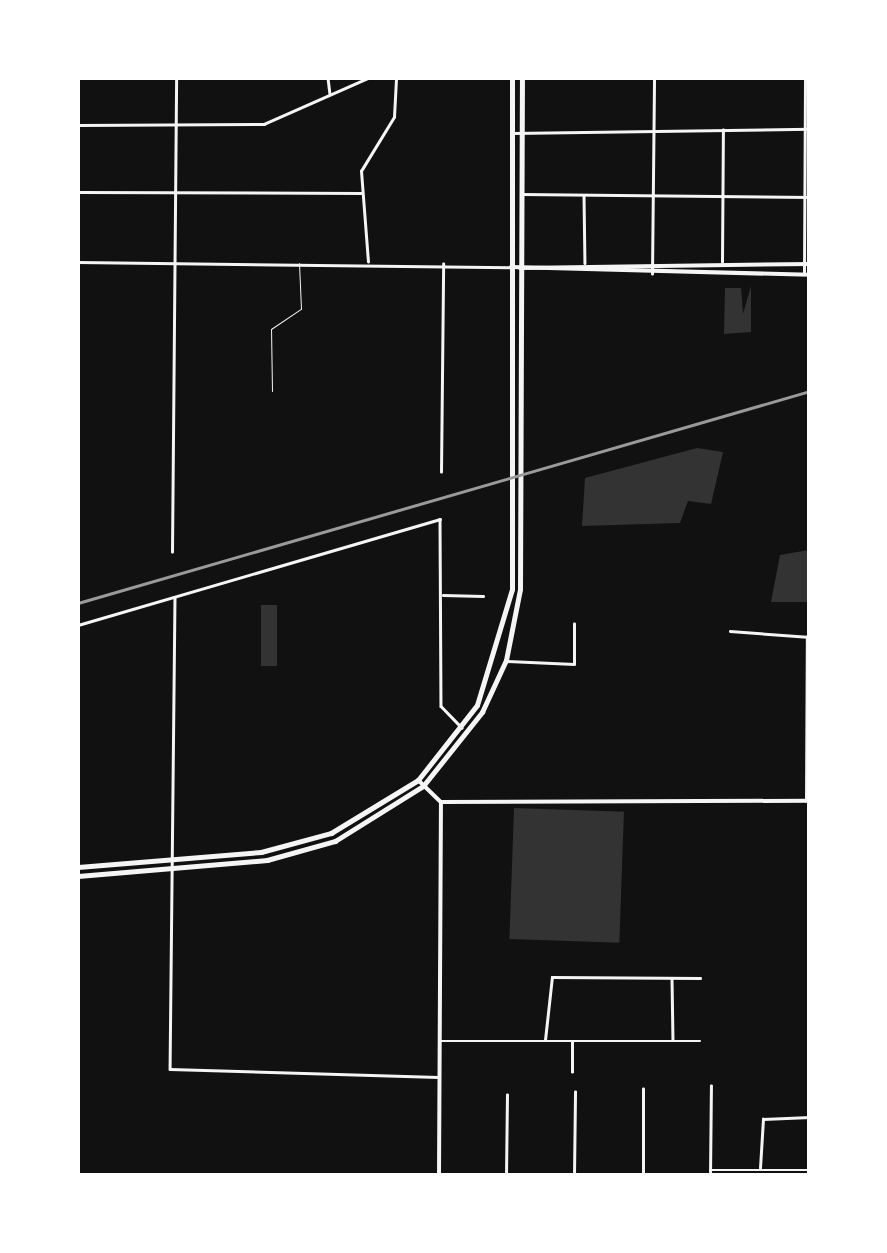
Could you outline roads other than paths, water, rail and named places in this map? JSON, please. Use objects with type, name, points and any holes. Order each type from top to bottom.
[{"type":"main road","points":[[78,867],[296,844],[362,819],[418,780],[462,728],[507,624],[513,491],[512,78]]},
{"type":"main road","points":[[78,876],[297,853],[366,826],[423,786],[472,729],[506,660],[520,589],[522,78]]},
{"type":"main road","points":[[512,184],[522,194]]},
{"type":"street","points":[[172,552],[176,78]]},
{"type":"street","points":[[328,78],[330,96]]},
{"type":"street","points":[[78,124],[264,124],[368,78]]},
{"type":"street","points":[[368,264],[361,171],[394,117],[396,78]]},
{"type":"street","points":[[652,274],[654,78]]},
{"type":"street","points":[[78,262],[443,264],[652,274],[807,275],[806,78]]},
{"type":"street","points":[[512,134],[522,128],[807,129]]},
{"type":"street","points":[[722,264],[724,129]]},
{"type":"street","points":[[78,192],[362,193]]},
{"type":"street","points":[[522,194],[807,197]]},
{"type":"street","points":[[584,195],[585,263]]},
{"type":"street","points":[[520,268],[585,263],[807,264]]},
{"type":"street","points":[[441,472],[443,264]]},
{"type":"street","points":[[78,625],[440,519],[441,706],[462,728]]},
{"type":"street","points":[[442,596],[483,596]]},
{"type":"street","points":[[175,597],[173,1072],[440,1077]]},
{"type":"street","points":[[506,660],[574,664],[574,624]]},
{"type":"street","points":[[418,780],[441,802],[808,802],[808,637],[730,631]]},
{"type":"street","points":[[439,1176],[441,802]]},
{"type":"street","points":[[296,844],[297,853]]},
{"type":"street","points":[[544,1041],[552,978],[700,978]]},
{"type":"street","points":[[672,978],[673,1041]]},
{"type":"street","points":[[440,1040],[700,1041]]},
{"type":"street","points":[[572,1041],[572,1072]]},
{"type":"street","points":[[711,1086],[710,1173],[810,1170]]},
{"type":"street","points":[[642,1176],[643,1089]]},
{"type":"street","points":[[574,1176],[575,1092]]},
{"type":"street","points":[[506,1176],[507,1095]]},
{"type":"street","points":[[760,1170],[764,1119],[810,1117]]},
{"type":"lane","points":[[272,390],[271,328],[301,309],[299,263]]},
{"type":"railway","points":[[78,603],[810,391]]}]
